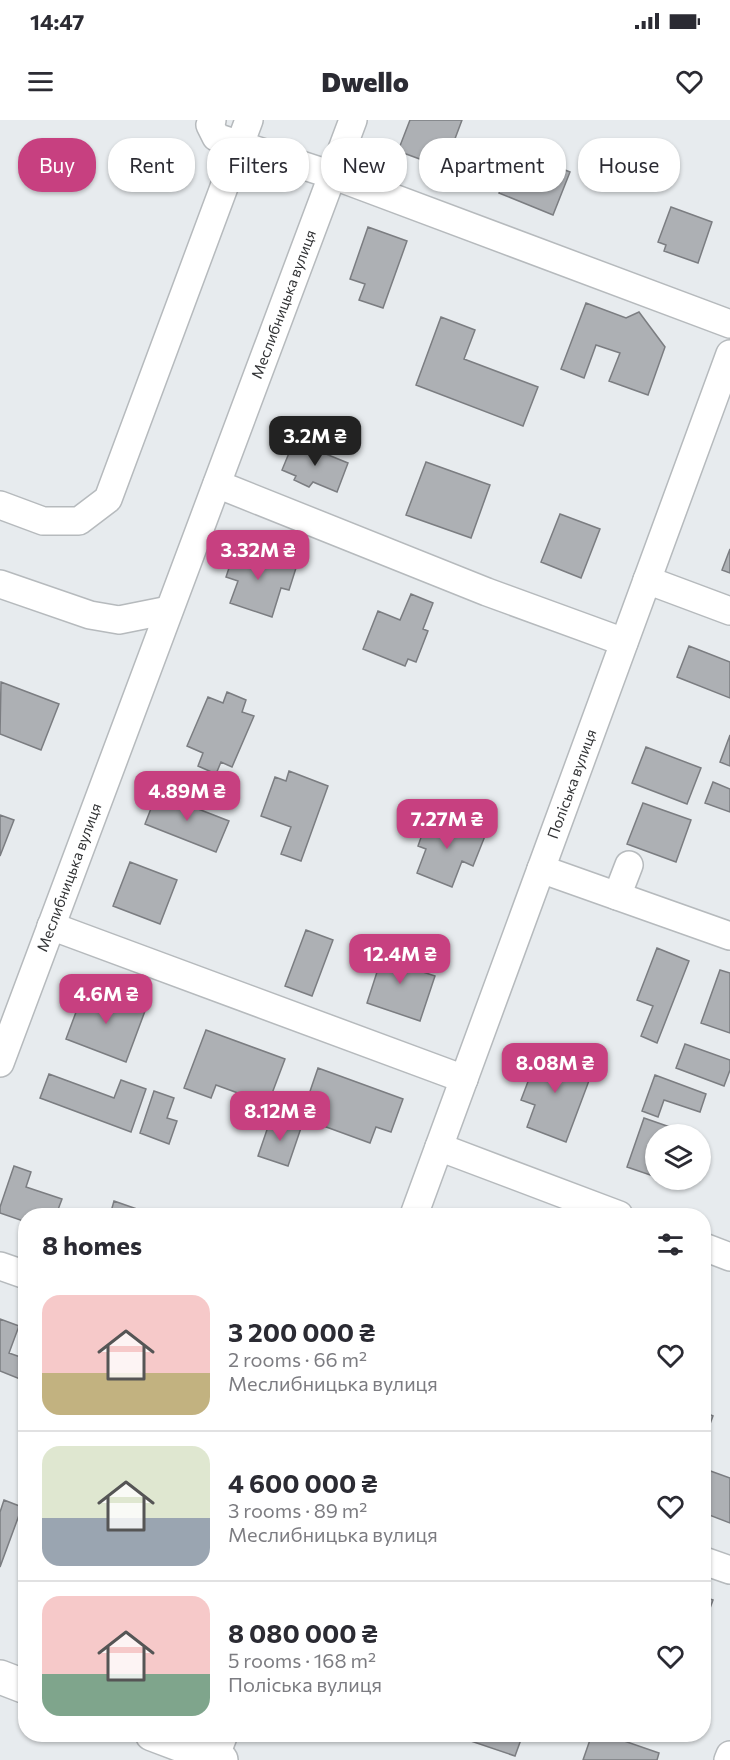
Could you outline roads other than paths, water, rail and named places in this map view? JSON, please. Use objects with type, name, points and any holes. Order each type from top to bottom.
[{"type":"main road","points":[[0,1677],[18,1684]]},
{"type":"main road","points":[[180,1742],[219,1753]]},
{"type":"street","points":[[212,120],[210,125],[216,137],[219,138]]},
{"type":"street","points":[[243,138],[249,120]]},
{"type":"street","name":"Меслибницька вулиця","points":[[346,138],[353,120]]},
{"type":"street","points":[[0,506],[44,521],[79,521],[108,499],[222,192]]},
{"type":"street","name":"Меслибницька вулиця","points":[[0,1063],[326,192]]},
{"type":"street","points":[[377,192],[730,324]]},
{"type":"street","name":"Поліська вулиця","points":[[417,1208],[730,354]]},
{"type":"street","points":[[217,484],[487,592],[624,642]]},
{"type":"street","points":[[647,580],[730,611]]},
{"type":"street","points":[[0,584],[90,615],[119,620],[169,610]]},
{"type":"street","points":[[617,896],[628,865]]},
{"type":"street","points":[[541,869],[730,936]]},
{"type":"street","points":[[51,926],[464,1079]]},
{"type":"street","points":[[439,1147],[600,1208]]},
{"type":"street","points":[[711,1250],[730,1257]]},
{"type":"street","points":[[0,1266],[18,1272]]},
{"type":"street","points":[[711,1563],[730,1570]]},
{"type":"street","points":[[728,1760],[730,1755]]}]
